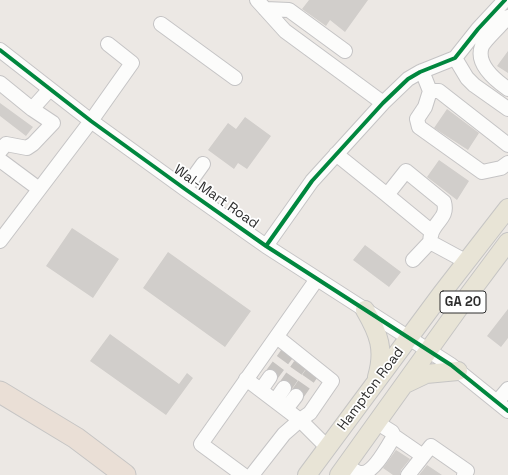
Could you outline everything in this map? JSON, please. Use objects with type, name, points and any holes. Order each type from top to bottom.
[{"type":"highway","points":[[0,392],[76,438],[125,475]]},
{"type":"main road","name":"Hampton Road","points":[[307,475],[408,338],[508,208]]},
{"type":"main road","name":"Hampton Road","points":[[342,470],[508,242]]},
{"type":"main road","points":[[365,310],[380,341],[382,353],[380,368],[375,382]]},
{"type":"main road","points":[[404,384],[426,374],[458,371]]},
{"type":"street","points":[[261,5],[289,10],[345,51]]},
{"type":"street","points":[[261,5],[285,31],[383,103]]},
{"type":"street","points":[[266,246],[312,181],[383,103],[408,79],[422,71],[455,58],[504,13]]},
{"type":"street","points":[[504,13],[482,45],[481,58],[486,70],[508,89]]},
{"type":"street","points":[[161,24],[235,78]]},
{"type":"street","points":[[0,241],[91,121],[132,63],[108,44]]},
{"type":"street","name":"Wal-Mart Road","points":[[0,50],[91,121],[185,189],[266,246],[458,371],[508,411]]},
{"type":"street","points":[[455,58],[467,78],[474,85],[508,110]]},
{"type":"street","points":[[422,71],[430,90],[425,107],[417,119],[419,127],[482,172],[501,168],[508,163]]},
{"type":"street","points":[[0,83],[32,109],[53,123],[33,144],[27,148],[2,145]]},
{"type":"street","points":[[32,109],[50,89]]},
{"type":"street","points":[[430,90],[439,91],[508,145]]},
{"type":"street","points":[[336,154],[387,195],[431,237],[466,262]]},
{"type":"street","points":[[0,160],[39,189]]},
{"type":"street","points":[[185,189],[203,164]]},
{"type":"street","points":[[387,195],[406,171],[444,202],[446,208],[443,216],[431,237],[414,260]]},
{"type":"street","points":[[243,475],[201,444],[317,279]]},
{"type":"street","points":[[252,475],[284,434],[310,413],[332,381],[302,362],[276,337]]},
{"type":"street","points":[[261,390],[270,377]]},
{"type":"street","points":[[246,379],[300,420],[327,447]]},
{"type":"street","points":[[280,405],[284,388]]},
{"type":"street","points":[[497,402],[508,389]]},
{"type":"street","points":[[280,405],[296,396]]},
{"type":"street","points":[[376,422],[392,432],[394,436],[423,456]]},
{"type":"street","points":[[342,470],[360,474],[367,473],[374,468],[394,436]]},
{"type":"street","points":[[408,475],[431,446],[467,471],[464,475]]},
{"type":"building","points":[[309,0],[368,0],[345,32],[330,20],[326,26],[302,9]]},
{"type":"building","points":[[508,51],[508,73],[497,66]]},
{"type":"building","points":[[0,103],[33,127],[26,136],[0,116]]},
{"type":"building","points":[[447,109],[479,133],[468,150],[434,128]]},
{"type":"building","points":[[245,117],[271,136],[247,169],[238,163],[234,169],[208,150],[228,123],[236,129]]},
{"type":"building","points":[[439,160],[469,181],[457,200],[427,177]]},
{"type":"building","points":[[72,228],[119,259],[93,298],[46,266]]},
{"type":"building","points":[[365,245],[401,272],[389,287],[353,260]]},
{"type":"building","points":[[168,252],[251,311],[225,347],[143,288]]},
{"type":"building","points":[[508,309],[508,338],[501,347],[487,336]]},
{"type":"building","points":[[110,334],[179,384],[187,373],[193,378],[166,415],[90,361]]},
{"type":"building","points":[[396,450],[410,459],[401,470],[400,475],[393,475],[383,468]]},
{"type":"building","points":[[427,465],[442,475],[419,475]]},
{"type":"tunnel","points":[[270,377],[287,354]]},
{"type":"tunnel","points":[[284,388],[300,365]]},
{"type":"tunnel","points":[[296,396],[312,373]]},
{"type":"cycle path","points":[[266,246],[312,181],[383,103],[408,79],[420,72],[455,58],[478,29],[505,0]]},
{"type":"cycle path","points":[[0,50],[91,121],[185,189],[266,246],[451,365],[508,411]]}]
